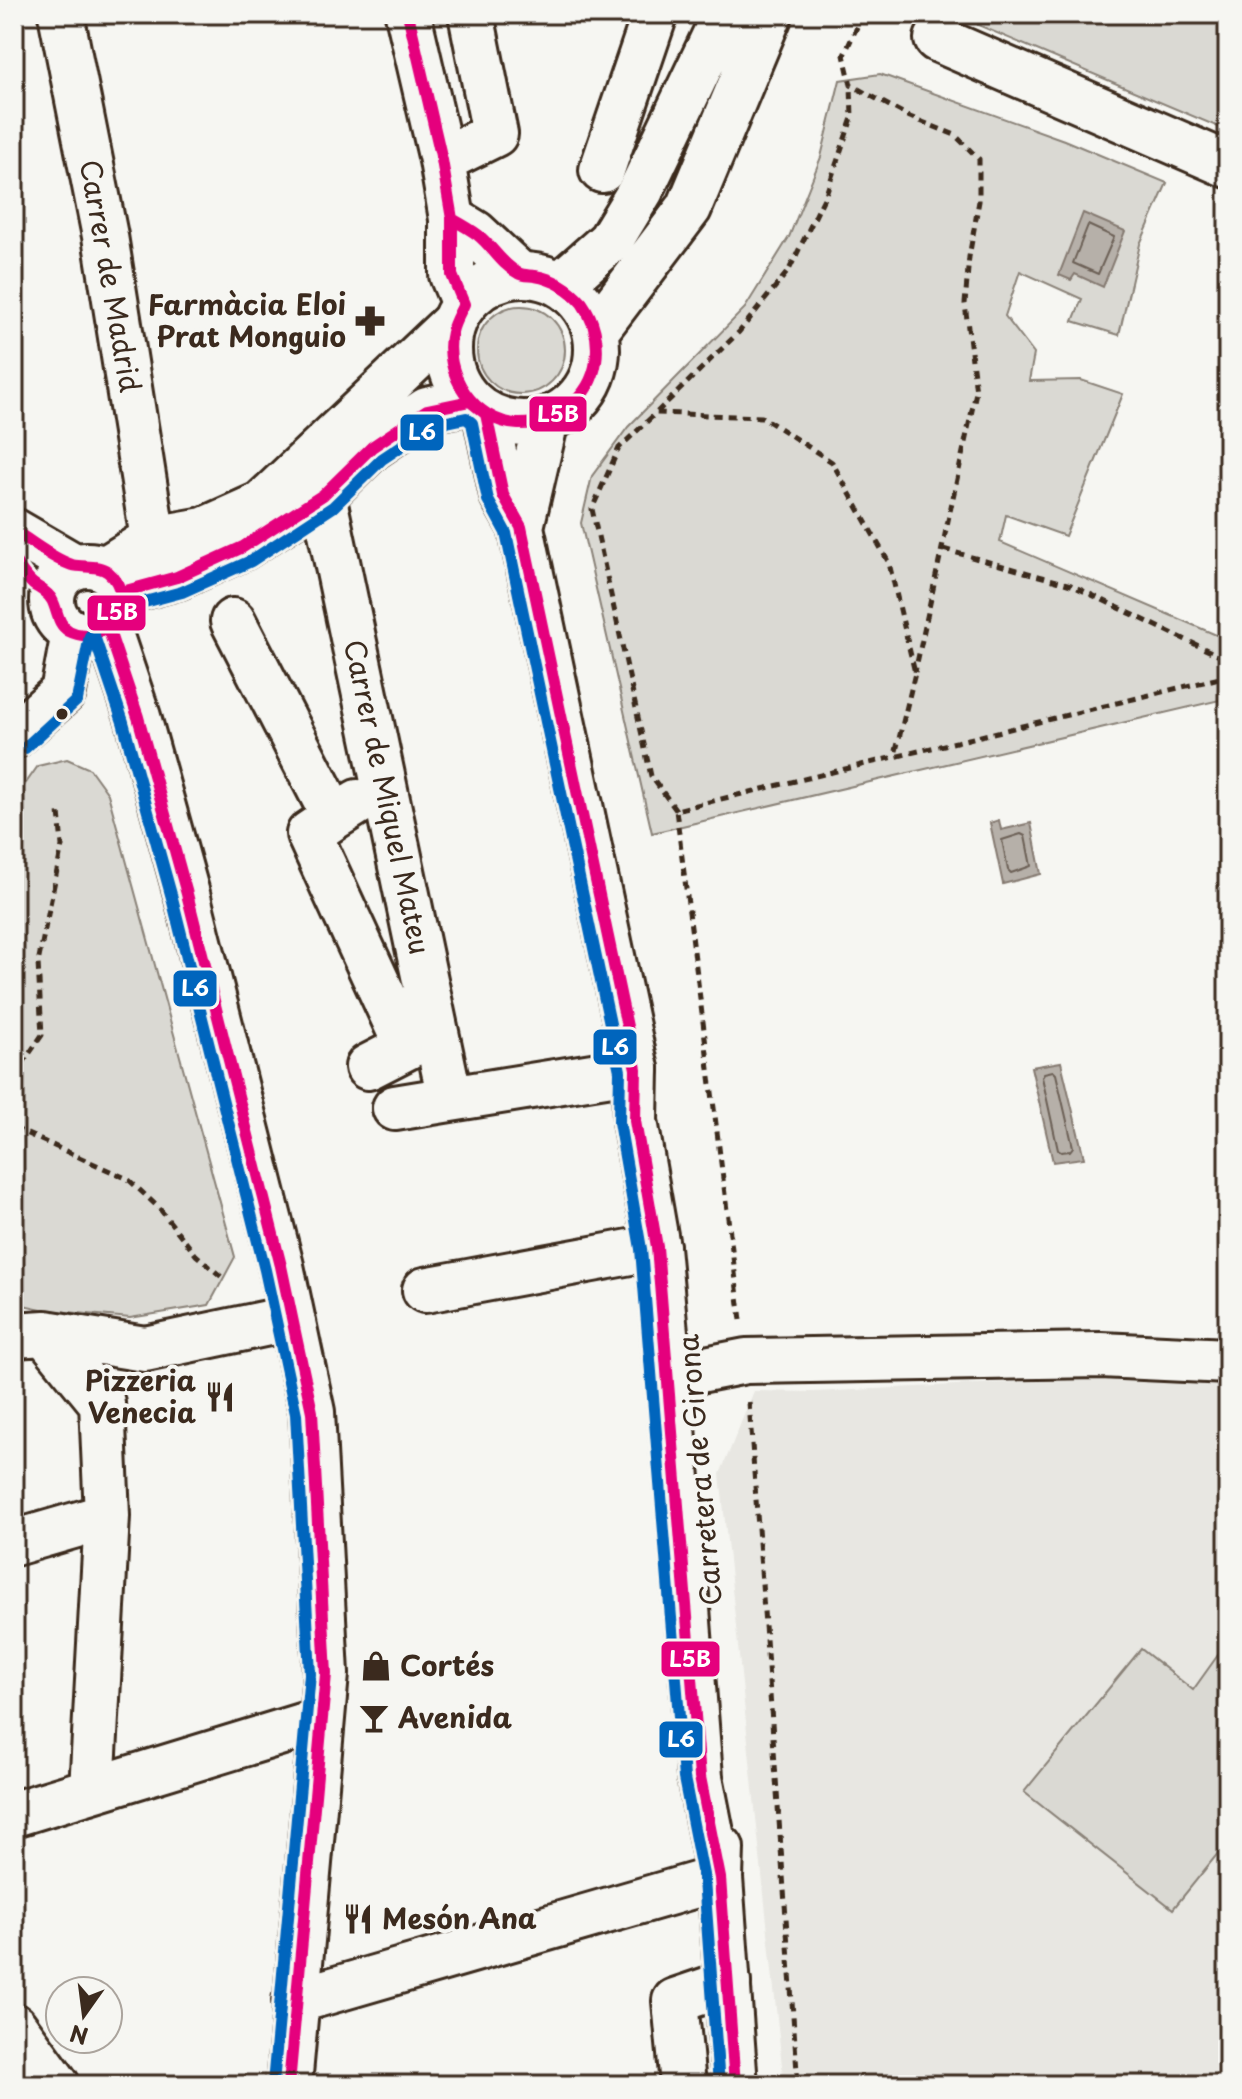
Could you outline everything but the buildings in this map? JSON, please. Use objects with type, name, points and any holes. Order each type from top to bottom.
[{"type":"street","name":"Carrer de Madrid","points":[[61,14],[105,236],[153,539]]},
{"type":"street","points":[[408,14],[442,160],[452,219],[452,275],[458,314],[448,344],[450,365],[457,385],[478,407],[516,423],[546,420],[566,410],[588,385],[597,354],[595,332],[582,305],[452,219]]},
{"type":"street","points":[[442,160],[495,134],[471,14]]},
{"type":"street","points":[[602,170],[655,14]]},
{"type":"street","points":[[14,736],[63,692],[89,598],[153,539],[204,530],[262,504],[489,283],[540,280],[610,241],[641,190],[725,14]]},
{"type":"street","points":[[595,332],[689,208],[770,14]]},
{"type":"street","points":[[937,39],[1228,165]]},
{"type":"street","points":[[14,560],[28,580],[89,598],[177,577],[243,547],[323,495],[372,447],[427,410],[478,407]]},
{"type":"street","points":[[478,407],[503,495],[521,527]]},
{"type":"street","name":"Carretera de Girona","points":[[546,420],[521,527],[636,1069],[635,1121],[657,1247],[700,1777],[720,1878]]},
{"type":"street","name":"Carrer de Miquel Mateu","points":[[323,495],[450,1099]]},
{"type":"street","points":[[14,531],[89,598],[138,717],[187,894],[292,1318],[312,1412],[326,1674],[289,2085]]},
{"type":"street","points":[[233,621],[334,817]]},
{"type":"street","points":[[368,1067],[407,1047],[309,834],[384,787]]},
{"type":"street","points":[[395,1108],[636,1069]]},
{"type":"street","name":"Carretera de Girona","points":[[636,1069],[659,1116],[695,1371],[724,1773],[720,1878],[735,2085]]},
{"type":"street","points":[[425,1290],[657,1247]]},
{"type":"street","points":[[30,1334],[145,1349],[292,1318]]},
{"type":"street","points":[[30,1334],[102,1403],[107,1516],[92,1790]]},
{"type":"street","points":[[695,1371],[746,1361],[1101,1355],[1228,1361]]},
{"type":"street","points":[[14,1543],[107,1516]]},
{"type":"street","points":[[14,1814],[321,1720]]},
{"type":"street","points":[[295,2001],[720,1878]]},
{"type":"street","points":[[683,2085],[675,2001],[728,1983]]},
{"type":"street","points":[[14,2026],[57,2085]]},
{"type":"path","points":[[798,2085],[746,1361],[676,810],[651,776],[592,509],[619,448],[739,332],[789,270],[830,181],[852,118],[851,85],[844,55],[863,14]]},
{"type":"path","points":[[851,85],[910,117],[955,135],[979,159],[979,201],[965,304],[976,392],[895,755]]},
{"type":"path","points":[[656,413],[762,417],[832,462],[889,563],[915,673]]},
{"type":"path","points":[[943,549],[1071,585],[1228,660]]},
{"type":"path","points":[[676,810],[1228,676]]},
{"type":"path","points":[[14,1076],[42,1035],[38,963],[62,846],[59,812]]},
{"type":"path","points":[[14,1128],[128,1179],[159,1208],[196,1255],[223,1278]]},
{"type":"shaded area","points":[[982,14],[1228,14],[1228,131],[978,25]]},
{"type":"shaded area","points":[[880,74],[1064,140],[1167,183],[1140,244],[1119,335],[1073,321],[1082,299],[1020,271],[1005,316],[1034,354],[1029,381],[1081,380],[1123,394],[1065,536],[1006,515],[1000,542],[1228,640],[1228,672],[1220,700],[652,833],[581,523],[592,476],[628,427],[745,308],[789,237],[821,157],[840,80]]},
{"type":"shaded area","points":[[521,306],[538,309],[552,319],[562,333],[565,350],[562,367],[552,381],[538,391],[521,394],[504,391],[490,381],[480,367],[477,350],[480,333],[490,319],[504,309]]},
{"type":"shaded area","points":[[67,759],[90,769],[108,794],[235,1257],[209,1305],[130,1318],[46,1310],[14,1303],[14,800],[38,766]]},
{"type":"shaded area","points":[[1183,1374],[1228,1382],[1228,2085],[784,2085],[720,1474],[754,1391],[814,1392]]},
{"type":"shaded area","points":[[1228,1641],[1228,1841],[1173,1909],[1024,1792],[1141,1649],[1193,1690]]},
{"type":"water","points":[[1083,213],[1125,231],[1103,287],[1075,274],[1071,280],[1059,275]]},
{"type":"water","points":[[999,820],[1001,830],[1031,823],[1041,874],[1003,884],[990,823]]},
{"type":"water","points":[[1061,1062],[1084,1158],[1053,1162],[1031,1067]]},
{"type":"transit line","name":"L5B","points":[[408,14],[442,160],[452,219]]},
{"type":"transit line","name":"L5B","points":[[452,219],[478,235],[512,269],[561,285],[586,310],[596,338],[593,374],[579,397],[558,414],[532,423],[502,421],[475,405],[457,379],[450,348],[453,328],[464,304],[452,275],[452,219]]},
{"type":"transit line","name":"L5B","points":[[470,401],[486,414],[503,495],[521,527],[636,1069],[635,1121],[657,1247],[700,1777],[720,1878],[735,2085]]},
{"type":"transit line","name":"L5B","points":[[122,592],[177,577],[243,547],[323,495],[372,447],[427,410],[470,401]]},
{"type":"transit line","name":"L6","points":[[126,607],[182,592],[251,561],[333,507],[382,459],[433,425],[466,418],[472,423],[488,500],[506,533],[620,1071],[619,1122],[641,1249],[684,1778],[704,1880],[719,2085]]},
{"type":"transit line","name":"L5B","points":[[14,531],[64,562],[108,572],[117,583],[121,595],[114,618],[106,628],[95,633],[83,635],[69,631],[60,621],[50,597],[30,581],[14,560]]},
{"type":"transit line","name":"L5B","points":[[108,628],[138,717],[187,894],[281,1266],[312,1412],[326,1674],[289,2085]]},
{"type":"transit line","name":"L6","points":[[93,633],[123,722],[172,898],[265,1270],[296,1414],[310,1674],[273,2084]]},
{"type":"transit line","name":"L6","points":[[25,748],[77,700],[90,636]]},
{"type":"place","name":"Farmàcia Eloi Prat Monguio","points":[[370,321]]},
{"type":"place","name":"Pizzeria Venecia","points":[[220,1397]]},
{"type":"place","name":"Cortés","points":[[376,1666]]},
{"type":"place","name":"Avenida","points":[[374,1718]]},
{"type":"place","name":"Mesón Ana","points":[[358,1919]]}]
